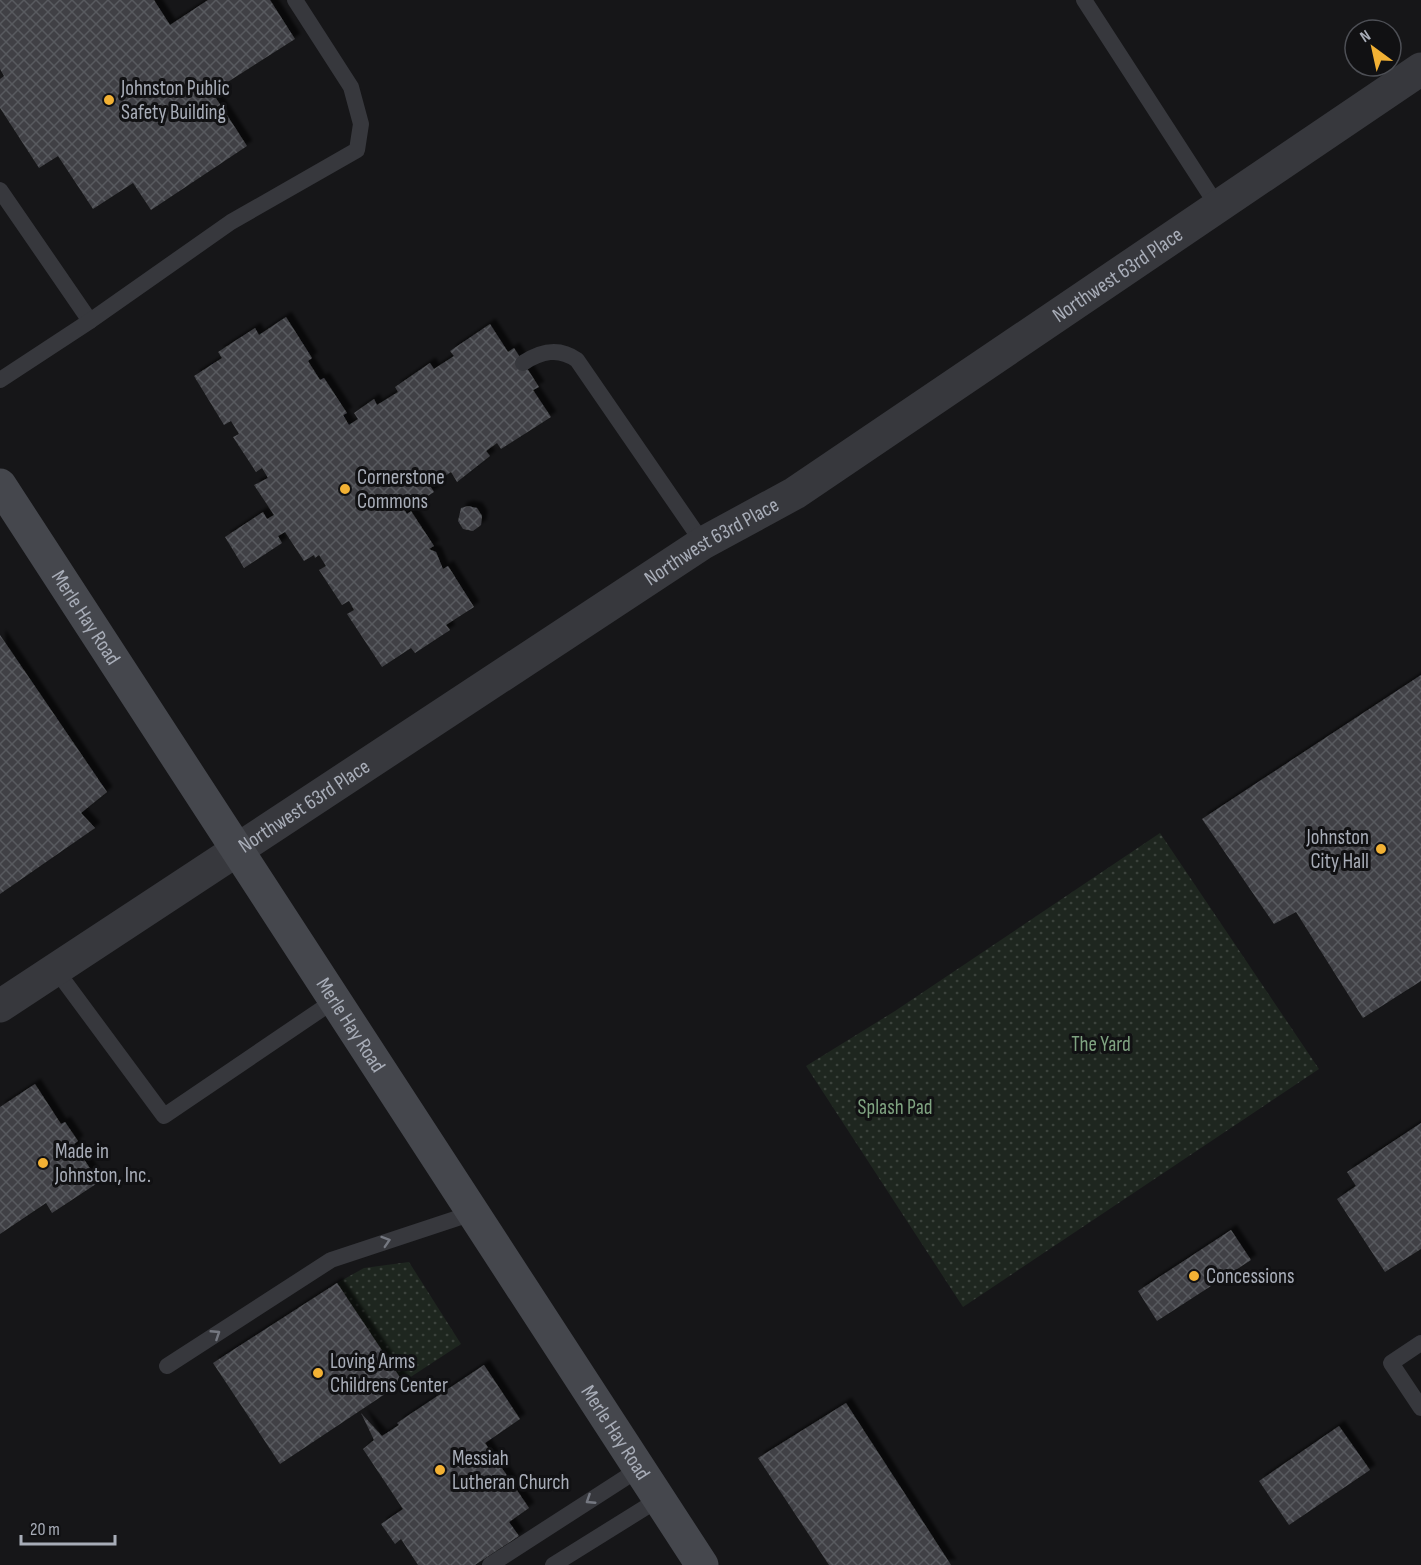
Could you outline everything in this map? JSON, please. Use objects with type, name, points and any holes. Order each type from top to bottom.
[{"type":"main road","name":"Merle Hay Road","points":[[0,484],[702,1565]]},
{"type":"street","name":"Northwest 63rd Place","points":[[0,1006],[703,543],[795,493],[1421,69]]},
{"type":"lane","points":[[0,380],[90,321],[231,222],[357,150],[362,124],[351,87],[295,0]]},
{"type":"lane","points":[[1084,0],[1218,207]]},
{"type":"lane","points":[[0,190],[90,321]]},
{"type":"lane","points":[[523,363],[544,352],[556,351],[567,353],[577,360],[703,543]]},
{"type":"lane","points":[[56,969],[164,1116],[335,1000]]},
{"type":"lane","points":[[167,1366],[331,1260],[473,1213]]},
{"type":"lane","points":[[1421,1343],[1391,1363],[1421,1408]]},
{"type":"lane","points":[[490,1565],[639,1469]]},
{"type":"lane","points":[[553,1565],[659,1499]]},
{"type":"green space","name":"The Yard","points":[[1160,833],[1319,1069],[963,1307],[806,1066],[895,1011]]},
{"type":"green space","points":[[409,1262],[461,1344],[403,1382],[337,1283],[364,1268]]},
{"type":"building","name":"Johnston Public Safety Building","points":[[0,0],[154,0],[170,25],[208,0],[270,0],[295,39],[212,92],[247,146],[151,210],[133,183],[93,209],[58,156],[39,168],[0,108],[0,79],[4,76],[0,69]]},
{"type":"building","name":"Cornerstone Commons","points":[[286,317],[312,358],[308,361],[320,380],[324,378],[347,413],[343,415],[349,425],[358,419],[354,413],[374,399],[377,405],[398,392],[395,387],[430,363],[434,369],[454,356],[450,351],[490,324],[508,352],[514,348],[539,387],[533,390],[551,417],[501,449],[497,443],[486,451],[490,456],[457,482],[451,472],[430,486],[434,492],[414,505],[410,498],[401,504],[407,514],[411,511],[434,546],[429,549],[436,552],[443,569],[448,566],[474,607],[446,625],[450,630],[415,653],[411,648],[382,667],[347,614],[354,610],[349,601],[342,605],[319,570],[326,566],[319,555],[315,558],[314,555],[304,561],[285,532],[278,536],[282,543],[244,568],[225,537],[263,512],[267,519],[274,515],[254,485],[268,478],[262,468],[256,472],[233,437],[239,434],[231,421],[224,425],[194,376],[222,358],[218,352],[255,328],[259,335]]},
{"type":"building","points":[[468,506],[477,508],[482,516],[481,525],[473,531],[463,529],[458,521],[461,508]]},
{"type":"building","points":[[0,635],[107,792],[81,813],[95,828],[0,894]]},
{"type":"building","points":[[1421,675],[1421,981],[1363,1018],[1296,912],[1274,924],[1202,819]]},
{"type":"building","name":"Made in Johnston, Inc.","points":[[35,1084],[61,1124],[65,1122],[78,1141],[74,1144],[99,1182],[52,1213],[46,1203],[0,1234],[0,1107]]},
{"type":"building","points":[[1421,1123],[1421,1249],[1385,1272],[1337,1199],[1356,1186],[1347,1172]]},
{"type":"building","name":"Concessions","points":[[1231,1230],[1251,1260],[1157,1321],[1138,1291]]},
{"type":"building","name":"Loving Arms Childrens Center","points":[[337,1283],[403,1382],[280,1464],[213,1363]]},
{"type":"building","name":"Messiah Lutheran Church","points":[[484,1365],[520,1419],[485,1443],[529,1508],[509,1522],[519,1536],[475,1565],[418,1565],[401,1539],[395,1544],[381,1524],[403,1509],[363,1449],[374,1440],[361,1413],[382,1436],[399,1425],[397,1423]]},
{"type":"building","points":[[846,1403],[951,1565],[829,1565],[758,1458]]},
{"type":"building","points":[[1339,1426],[1370,1470],[1289,1525],[1259,1481]]},
{"type":"place","name":"Johnston Public Safety Building","points":[[109,100]]},
{"type":"place","name":"Cornerstone Commons","points":[[345,489]]},
{"type":"place","name":"Johnston City Hall","points":[[1381,849]]},
{"type":"place","name":"Made in Johnston, Inc.","points":[[43,1163]]},
{"type":"place","name":"Concessions","points":[[1194,1276]]},
{"type":"place","name":"Loving Arms Childrens Center","points":[[318,1373]]},
{"type":"place","name":"Messiah Lutheran Church","points":[[440,1470]]},
{"type":"park label","name":"Splash Pad","points":[[895,1107]]}]
